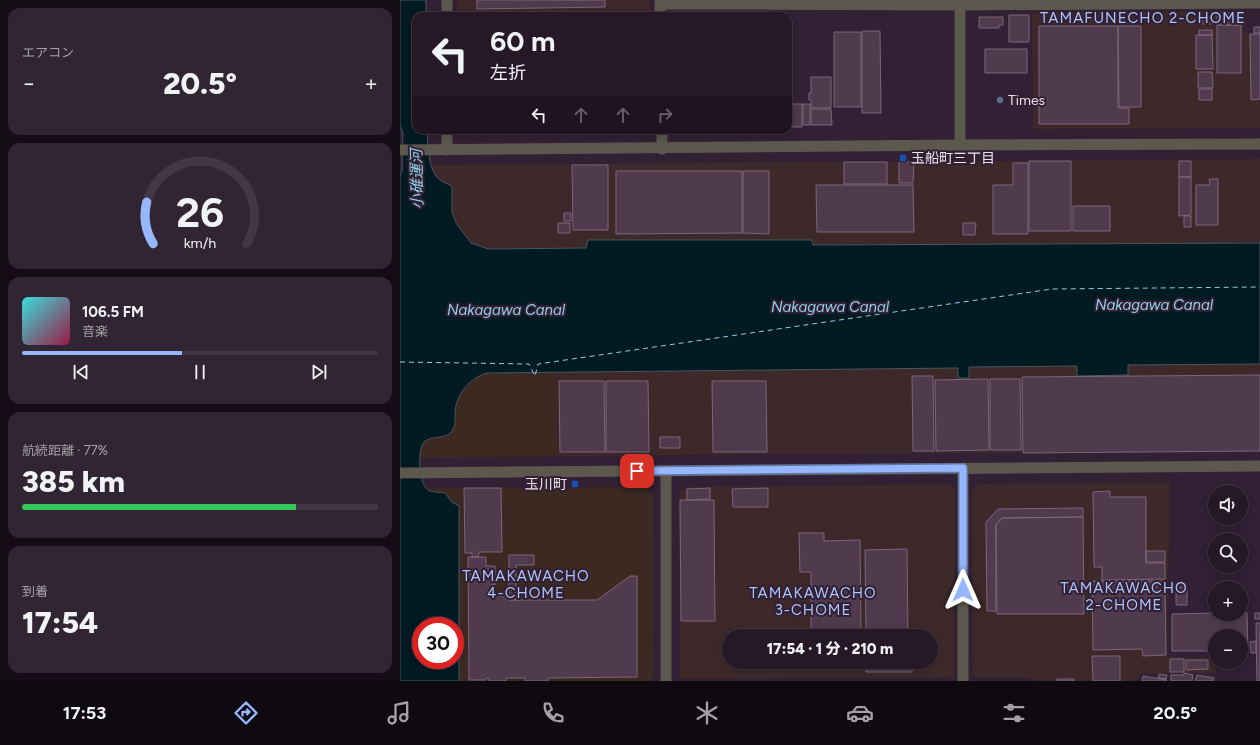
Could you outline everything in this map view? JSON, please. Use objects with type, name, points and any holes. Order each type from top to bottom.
[{"type":"street","points":[[447,0],[447,12]]},
{"type":"street","points":[[660,2],[1260,3]]},
{"type":"street","points":[[960,3],[960,145]]},
{"type":"street","points":[[442,150],[446,134]]},
{"type":"street","points":[[662,134],[662,149]]},
{"type":"street","points":[[400,150],[1260,144]]},
{"type":"street","points":[[400,473],[1260,466]]},
{"type":"street","points":[[963,468],[963,681]]},
{"type":"street","points":[[666,471],[666,681]]},
{"type":"shaded area","points":[[457,0],[650,0],[650,12],[456,12]]},
{"type":"shaded area","points":[[1243,11],[1243,33],[1260,33],[1260,128],[1033,129],[1032,13]]},
{"type":"shaded area","points":[[1260,159],[1260,243],[813,245],[812,240],[588,240],[587,248],[488,249],[471,243],[462,232],[456,223],[452,212],[452,186],[443,182],[436,176],[431,165]]},
{"type":"shaded area","points":[[1260,364],[1260,451],[558,456],[557,372],[958,368],[958,378],[969,378],[969,367],[1077,366],[1078,376],[1128,375],[1128,365]]},
{"type":"shaded area","points":[[557,372],[558,456],[420,458],[423,444],[426,440],[442,437],[454,427],[456,405],[459,396],[464,388],[480,375],[487,373]]},
{"type":"shaded area","points":[[1170,483],[1167,657],[1208,658],[1208,669],[1216,669],[1216,673],[1141,673],[1138,681],[1038,681],[1028,677],[973,677],[972,490],[978,484]]},
{"type":"shaded area","points":[[949,484],[955,489],[954,677],[680,679],[679,492],[685,487]]},
{"type":"shaded area","points":[[646,487],[653,495],[654,676],[649,681],[459,681],[459,669],[464,669],[464,617],[459,617],[459,506],[452,502],[445,493],[432,491],[426,488]]},
{"type":"water","points":[[400,0],[426,0],[426,12],[412,12],[412,134],[427,134],[429,154],[433,172],[443,182],[452,186],[452,212],[456,223],[471,243],[488,249],[586,248],[588,240],[812,240],[813,245],[1260,243],[1260,364],[1128,365],[1128,375],[1077,376],[1077,366],[969,367],[969,378],[958,378],[958,368],[487,373],[481,375],[465,387],[458,398],[455,411],[455,424],[452,431],[446,436],[427,440],[424,442],[420,452],[420,466],[424,485],[427,489],[433,492],[445,493],[452,502],[459,506],[459,617],[412,617],[412,669],[459,669],[459,681],[400,681],[400,176],[402,171],[403,133],[400,126]]},
{"type":"building","points":[[477,0],[605,0],[605,7],[477,9]]},
{"type":"building","points":[[1217,13],[1241,13],[1241,25],[1217,25]]},
{"type":"building","points":[[1009,15],[1029,15],[1029,42],[1009,42]]},
{"type":"building","points":[[979,17],[1003,17],[1003,25],[999,25],[999,28],[979,28]]},
{"type":"building","points":[[1200,18],[1212,18],[1212,24],[1200,24]]},
{"type":"building","points":[[1217,25],[1241,25],[1241,73],[1217,73]]},
{"type":"building","points":[[1039,26],[1118,26],[1118,108],[1129,108],[1129,124],[1039,124]]},
{"type":"building","points":[[1118,26],[1141,26],[1141,107],[1119,107]]},
{"type":"building","points":[[1254,27],[1260,27],[1260,33],[1254,33]]},
{"type":"building","points":[[1199,30],[1212,30],[1212,35],[1199,35]]},
{"type":"building","points":[[862,31],[880,31],[881,113],[862,113]]},
{"type":"building","points":[[834,32],[861,32],[861,107],[834,107]]},
{"type":"building","points":[[1250,34],[1260,34],[1260,99],[1251,100]]},
{"type":"building","points":[[1196,35],[1212,35],[1213,69],[1196,69]]},
{"type":"building","points":[[985,49],[1027,49],[1027,73],[985,73]]},
{"type":"building","points":[[1198,72],[1212,72],[1213,88],[1198,88]]},
{"type":"building","points":[[811,77],[831,77],[831,108],[811,108],[809,93],[811,93]]},
{"type":"building","points":[[1199,89],[1212,89],[1212,100],[1199,100]]},
{"type":"building","points":[[792,104],[802,104],[802,127],[792,127]]},
{"type":"building","points":[[803,104],[810,104],[810,125],[803,125]]},
{"type":"building","points":[[811,109],[831,109],[832,125],[811,125]]},
{"type":"building","points":[[1029,161],[1071,161],[1071,231],[1029,231]]},
{"type":"building","points":[[1179,161],[1191,161],[1191,177],[1179,177]]},
{"type":"building","points":[[844,162],[887,162],[887,184],[844,184]]},
{"type":"building","points":[[899,162],[914,162],[913,183],[899,183]]},
{"type":"building","points":[[1013,163],[1028,163],[1028,234],[993,234],[993,185],[1013,185]]},
{"type":"building","points":[[572,165],[608,165],[608,230],[573,230]]},
{"type":"building","points":[[616,171],[742,171],[742,233],[616,234]]},
{"type":"building","points":[[743,171],[769,171],[769,234],[743,233]]},
{"type":"building","points":[[1179,177],[1191,177],[1191,215],[1179,216]]},
{"type":"building","points":[[1209,179],[1218,179],[1218,225],[1196,225],[1196,185],[1210,185]]},
{"type":"building","points":[[816,185],[913,185],[914,232],[817,232]]},
{"type":"building","points":[[1073,206],[1110,206],[1110,231],[1073,231]]},
{"type":"building","points":[[564,213],[571,213],[571,221],[564,221]]},
{"type":"building","points":[[1184,216],[1191,216],[1191,227],[1184,227]]},
{"type":"building","points":[[558,223],[570,223],[570,233],[558,233]]},
{"type":"building","points":[[963,223],[976,223],[975,235],[963,235]]},
{"type":"building","points":[[1260,375],[1260,451],[1023,453],[1022,377]]},
{"type":"building","points":[[912,376],[933,376],[934,451],[913,451]]},
{"type":"building","points":[[988,379],[989,450],[936,451],[935,380]]},
{"type":"building","points":[[990,379],[1020,379],[1021,450],[990,450]]},
{"type":"building","points":[[559,381],[604,381],[605,452],[560,452]]},
{"type":"building","points":[[606,381],[648,381],[649,452],[606,452]]},
{"type":"building","points":[[712,381],[766,381],[767,452],[713,452]]},
{"type":"building","points":[[660,437],[680,437],[680,448],[660,448]]},
{"type":"building","points":[[464,488],[501,488],[502,552],[479,552],[478,557],[472,557],[472,553],[465,553]]},
{"type":"building","points":[[710,488],[710,499],[687,500],[687,489]]},
{"type":"building","points":[[768,488],[768,507],[733,507],[732,489]]},
{"type":"building","points":[[1110,491],[1110,497],[1146,497],[1146,563],[1165,563],[1165,579],[1102,580],[1102,567],[1094,567],[1093,492]]},
{"type":"building","points":[[680,500],[714,500],[715,621],[681,621]]},
{"type":"building","points":[[1083,508],[1083,517],[1002,518],[996,525],[996,611],[987,611],[986,522],[998,509]]},
{"type":"building","points":[[1083,517],[1084,614],[997,614],[996,525],[1002,518]]},
{"type":"building","points":[[799,533],[824,533],[824,541],[860,540],[861,629],[811,629],[811,572],[800,572]]},
{"type":"building","points":[[907,549],[908,629],[866,629],[865,550]]},
{"type":"building","points":[[1146,551],[1165,551],[1165,562],[1146,562]]},
{"type":"building","points":[[509,555],[534,555],[534,565],[516,565],[516,600],[510,600],[509,595]]},
{"type":"building","points":[[468,557],[486,557],[486,566],[495,566],[495,585],[492,584],[492,596],[510,596],[509,600],[597,600],[630,576],[637,576],[637,677],[548,678],[548,681],[525,681],[525,678],[506,678],[506,681],[489,681],[489,678],[486,680],[469,680]]},
{"type":"building","points":[[1092,581],[1165,581],[1166,655],[1143,656],[1142,649],[1093,650]]},
{"type":"building","points":[[1176,587],[1187,587],[1187,605],[1176,605]]},
{"type":"building","points":[[1208,613],[1208,621],[1247,621],[1247,629],[1208,629],[1208,651],[1172,651],[1172,614]]},
{"type":"building","points":[[1255,613],[1260,613],[1260,619],[1255,619]]},
{"type":"building","points":[[1256,623],[1260,623],[1260,681],[1257,681]]},
{"type":"building","points":[[1256,641],[1256,653],[1251,653],[1250,642]]},
{"type":"building","points":[[1092,656],[1120,656],[1120,681],[1093,681]]},
{"type":"building","points":[[1170,659],[1184,659],[1184,672],[1170,672]]},
{"type":"building","points":[[1186,660],[1208,660],[1208,669],[1186,670]]},
{"type":"building","points":[[866,669],[912,669],[912,672],[866,672]]},
{"type":"building","points":[[1184,673],[1193,675],[1192,681],[1171,681],[1171,675],[1184,675]]},
{"type":"building","points":[[1159,674],[1167,675],[1166,679],[1158,678]]},
{"type":"building","points":[[1197,675],[1214,678],[1213,681],[1195,681]]},
{"type":"building","points":[[1143,676],[1167,680],[1142,681]]},
{"type":"building","points":[[1057,679],[1074,679],[1074,681],[1057,681]]},
{"type":"ferry route","points":[[400,362],[529,364],[535,376],[538,364],[1052,289],[1260,287]]},
{"type":"place","name":"Times","points":[[1000,100]]},
{"type":"place","name":"玉船町三丁目","points":[[903,158]]},
{"type":"place","name":"玉川町","points":[[575,484]]},
{"type":"district","name":"TAMAFUNECHO 2-CHOME","points":[[1143,18]]},
{"type":"district","name":"TAMAKAWACHO 4-CHOME","points":[[526,584]]},
{"type":"district","name":"TAMAKAWACHO 2-CHOME","points":[[1124,596]]},
{"type":"district","name":"TAMAKAWACHO 3-CHOME","points":[[813,602]]},
{"type":"route","points":[[637,471],[963,468],[963,590]]},
{"type":"water label","name":"小碓運河","points":[[417,179]]},
{"type":"water label","name":"Nakagawa Canal","points":[[1154,305]]},
{"type":"water label","name":"Nakagawa Canal","points":[[830,307]]},
{"type":"water label","name":"Nakagawa Canal","points":[[506,310]]}]
